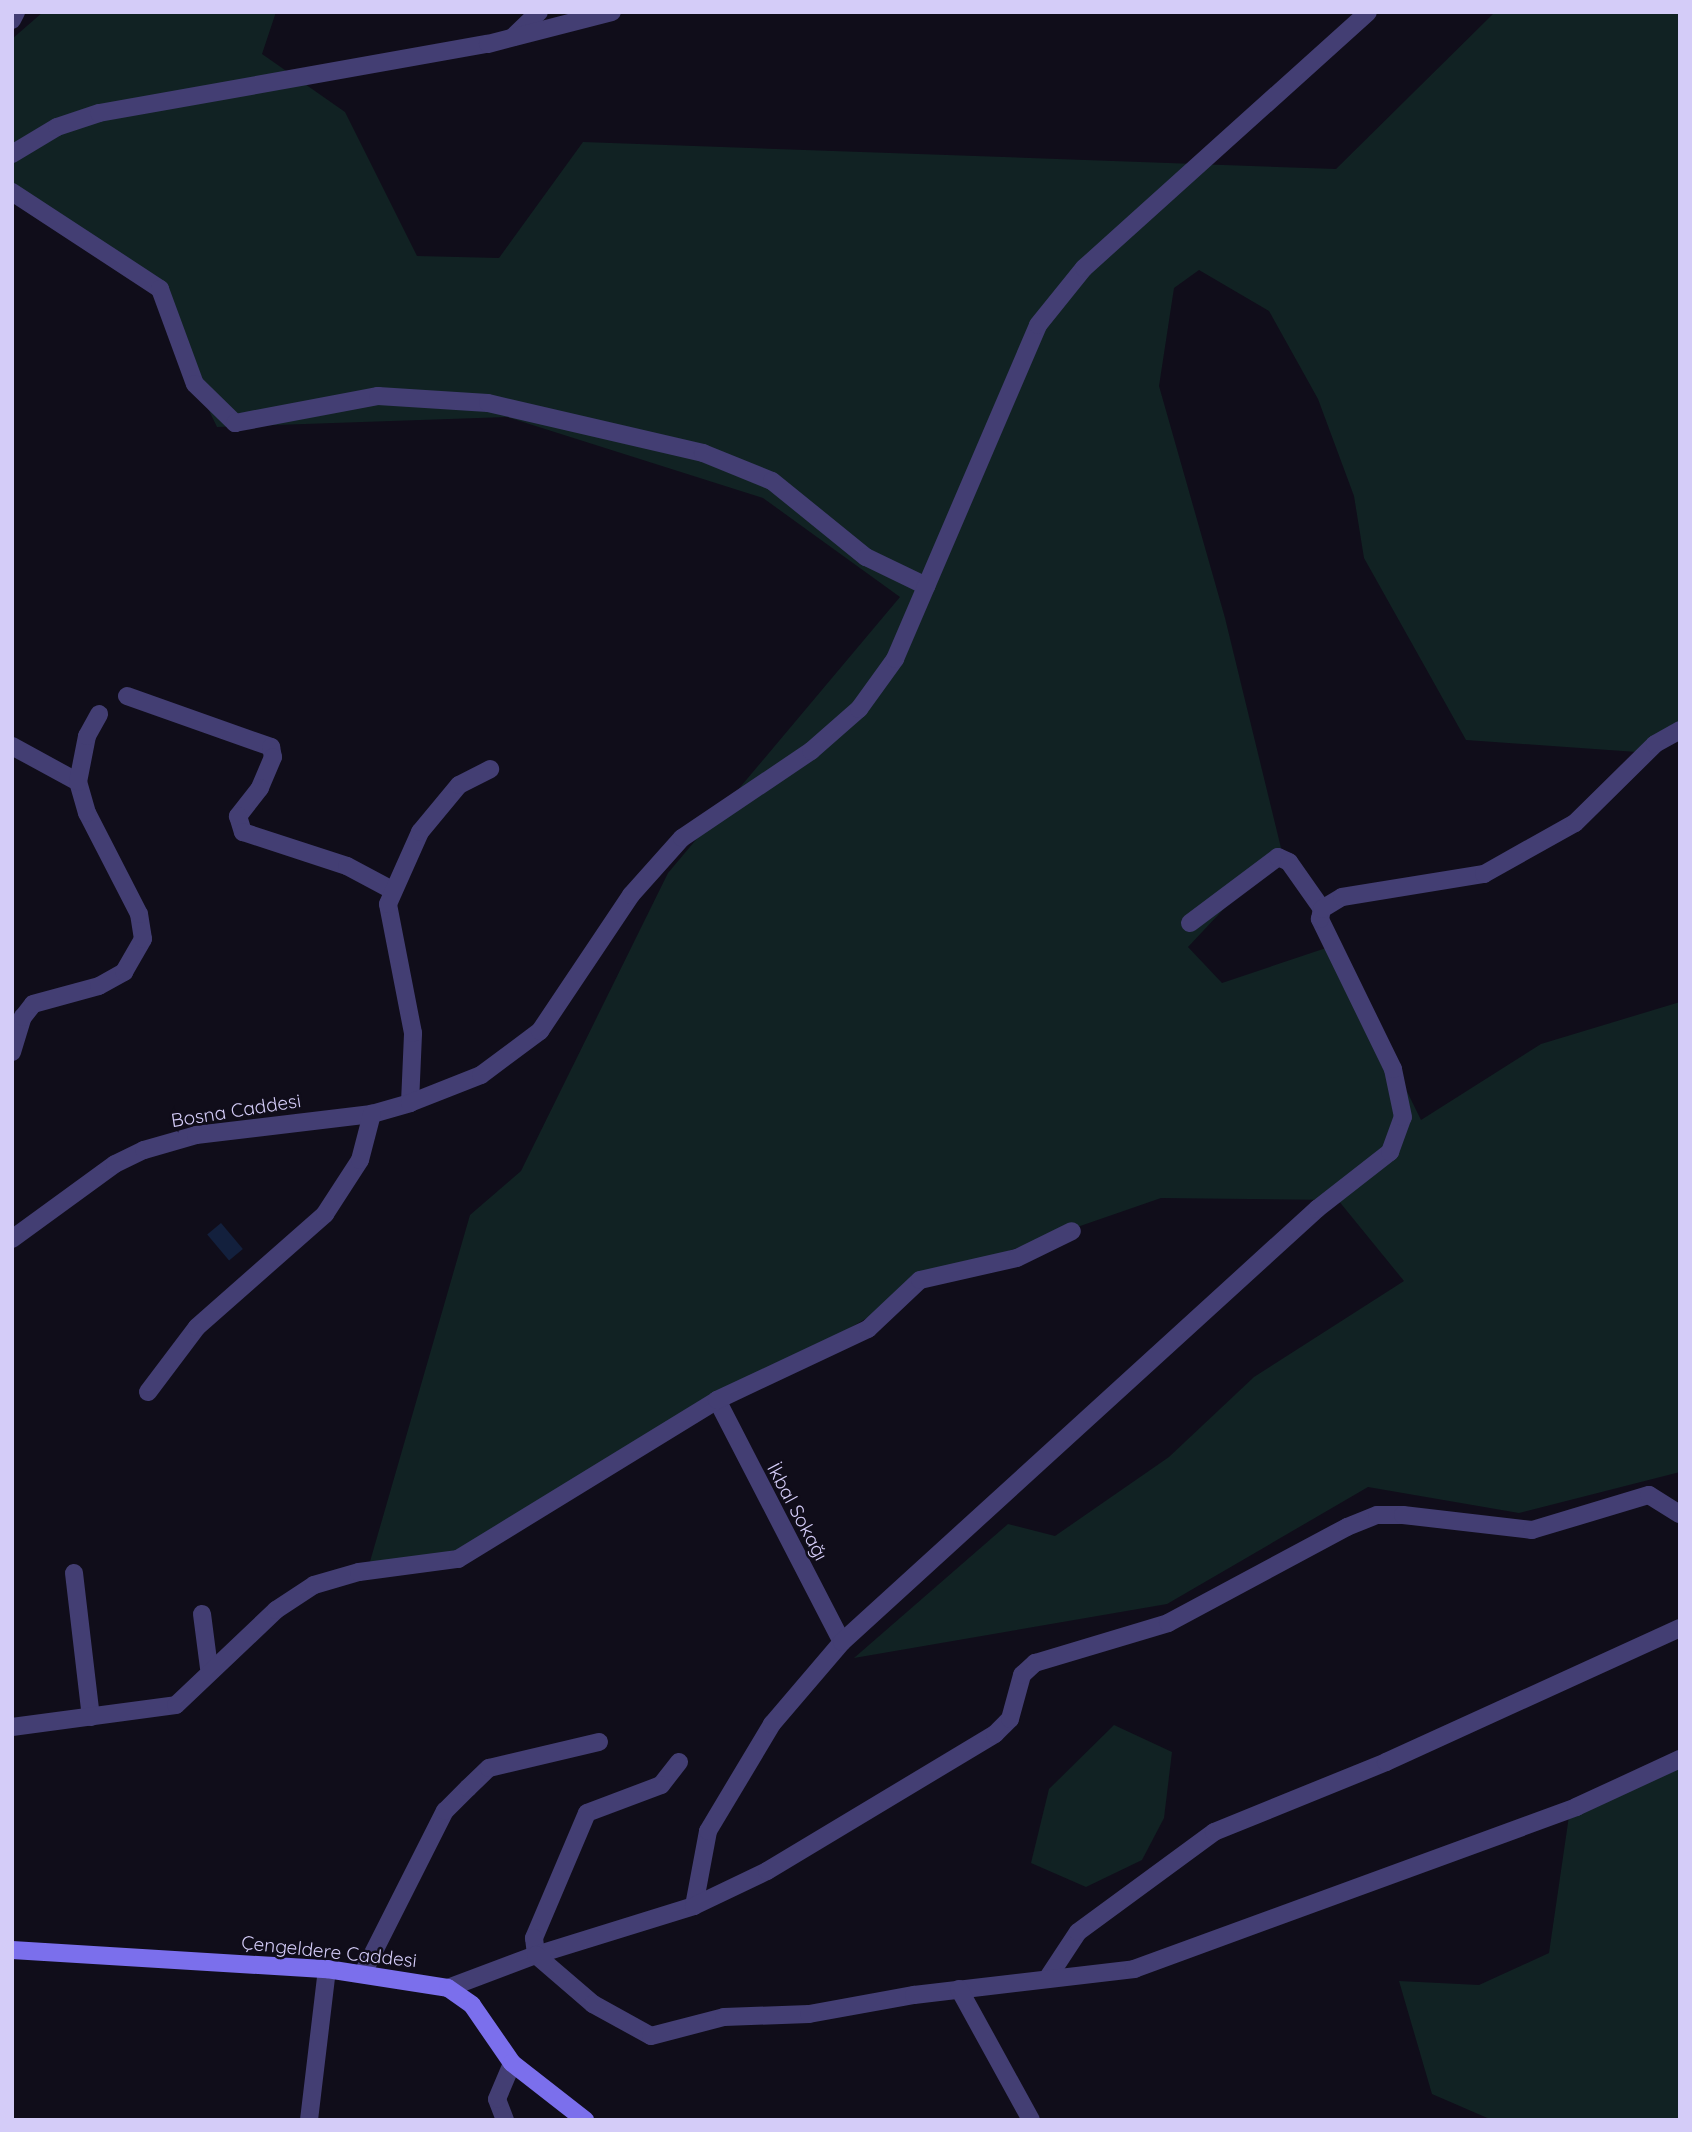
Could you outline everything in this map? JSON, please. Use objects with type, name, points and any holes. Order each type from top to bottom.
[{"type":"main road","name":"Çengeldere Caddesi","points":[[12,1950],[327,1969],[448,1988],[472,2005],[512,2063],[585,2120]]},
{"type":"street","points":[[12,20],[16,12]]},
{"type":"street","points":[[513,37],[539,12]]},
{"type":"street","points":[[12,154],[57,127],[99,113],[513,37],[612,12]]},
{"type":"street","name":"Bosna Caddesi","points":[[12,1239],[115,1164],[144,1150],[251,1126],[372,1114],[410,1103],[481,1075],[540,1031],[631,895],[682,838],[811,751],[859,709],[895,659],[1038,325],[1084,268],[1368,12]]},
{"type":"street","points":[[12,192],[160,289],[195,384],[235,423],[378,396],[488,403],[703,453],[772,481],[866,557],[926,586]]},
{"type":"street","points":[[127,696],[271,747],[273,757],[260,788],[238,816],[243,832],[347,866],[392,890]]},
{"type":"street","points":[[12,1052],[23,1017],[33,1004],[99,986],[124,972],[143,939],[139,914],[87,813],[78,782],[86,736],[99,714]]},
{"type":"street","points":[[1322,909],[1342,897],[1484,874],[1575,823],[1655,744],[1680,730]]},
{"type":"street","points":[[12,746],[78,782]]},
{"type":"street","points":[[410,1103],[413,1033],[388,904],[420,832],[446,799],[490,769]]},
{"type":"street","points":[[694,1906],[708,1831],[772,1724],[842,1642],[1317,1209],[1390,1152],[1403,1117],[1393,1069],[1320,919],[1322,909],[1289,862],[1278,857],[1190,923]]},
{"type":"street","points":[[148,1392],[197,1327],[325,1214],[360,1160],[372,1114]]},
{"type":"street","points":[[12,1727],[176,1704],[200,1685],[209,1668],[314,1585],[359,1572],[458,1559],[717,1400],[869,1329],[920,1280],[1017,1258],[1072,1231]]},
{"type":"street","name":"İkbal Sokağı","points":[[717,1400],[842,1642]]},
{"type":"street","points":[[448,1988],[536,1955],[694,1906],[767,1871],[995,1734],[1010,1718],[1022,1675],[1035,1663],[1168,1623],[1347,1527],[1377,1515],[1403,1515],[1532,1531],[1649,1494],[1680,1514]]},
{"type":"street","points":[[74,1573],[91,1717]]},
{"type":"street","points":[[202,1614],[209,1668]]},
{"type":"street","points":[[1047,1979],[1078,1932],[1214,1832],[1398,1756],[1680,1628]]},
{"type":"street","points":[[363,1973],[445,1811],[489,1768],[517,1758],[599,1742]]},
{"type":"street","points":[[679,1762],[661,1785],[587,1813],[534,1938],[536,1955],[593,2004],[651,2036],[724,2017],[810,2014],[959,1989],[1134,1969],[1576,1807],[1680,1759]]},
{"type":"street","points":[[309,2120],[327,1969]]},
{"type":"street","points":[[959,1989],[1031,2120]]},
{"type":"street","points":[[505,2120],[497,2099],[512,2063]]},
{"type":"shaded area","points":[[43,12],[276,12],[262,54],[345,112],[417,256],[499,258],[583,142],[1336,169],[1495,12],[1680,12],[1680,735],[1651,753],[1466,740],[1364,558],[1354,496],[1318,399],[1269,311],[1199,270],[1174,288],[1159,386],[1225,618],[1281,848],[1188,947],[1222,983],[1335,945],[1421,1120],[1541,1044],[1680,1002],[1680,1472],[1519,1513],[1368,1487],[1167,1604],[854,1658],[1008,1524],[1055,1536],[1169,1457],[1254,1377],[1404,1281],[1338,1200],[1161,1198],[945,1273],[464,1550],[367,1572],[470,1215],[521,1171],[668,873],[900,597],[763,498],[507,417],[217,427],[149,287],[12,194],[12,39]]},
{"type":"shaded area","points":[[1114,1725],[1172,1752],[1164,1818],[1142,1860],[1086,1887],[1031,1863],[1049,1789]]},
{"type":"shaded area","points":[[1680,1759],[1680,2120],[1492,2120],[1432,2094],[1399,1981],[1479,1985],[1549,1953],[1569,1816]]},
{"type":"water","points":[[221,1223],[243,1249],[229,1261],[207,1235]]}]
